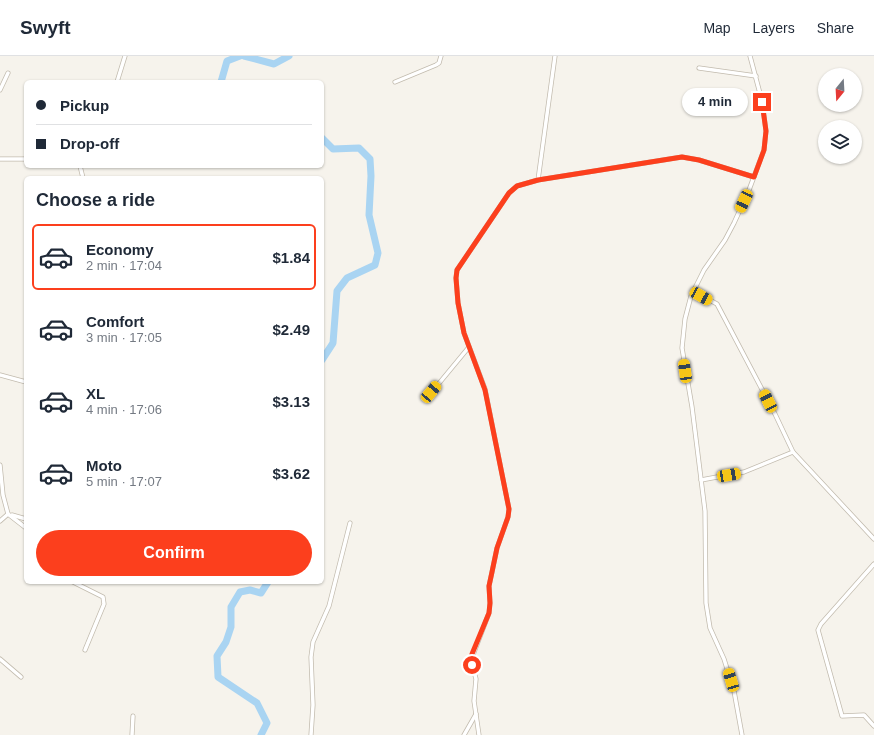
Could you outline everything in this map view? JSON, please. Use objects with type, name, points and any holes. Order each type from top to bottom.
[{"type":"street","points":[[118,80],[124,56]]},
{"type":"street","points":[[395,82],[436,65],[439,63],[441,56]]},
{"type":"street","points":[[538,180],[556,56]]},
{"type":"street","points":[[742,735],[734,691],[724,659],[710,628],[706,603],[705,511],[692,407],[682,348],[685,319],[694,292],[704,270],[725,240],[754,177],[764,150],[766,131],[756,76],[750,56]]},
{"type":"street","points":[[699,68],[756,76]]},
{"type":"street","points":[[0,90],[8,73]]},
{"type":"street","points":[[479,735],[474,701],[476,679],[471,660],[489,613],[489,586],[497,548],[508,517],[509,509],[485,390],[469,347],[458,303],[456,278],[457,270],[509,193],[517,186],[538,180],[682,157],[699,160],[754,177]]},
{"type":"street","points":[[0,159],[24,159]]},
{"type":"street","points":[[694,292],[717,304],[775,414],[793,452],[874,539]]},
{"type":"street","points":[[431,392],[469,347]]},
{"type":"street","points":[[0,375],[24,381]]},
{"type":"street","points":[[701,480],[744,472],[793,452]]},
{"type":"street","points":[[0,465],[3,495],[8,514],[24,526]]},
{"type":"street","points":[[8,514],[24,518]]},
{"type":"street","points":[[0,522],[8,514]]},
{"type":"street","points":[[311,735],[313,706],[311,656],[313,642],[329,606],[350,523]]},
{"type":"street","points":[[874,564],[821,624],[818,630],[842,716],[864,715],[874,726]]},
{"type":"street","points":[[77,584],[103,597],[104,604],[85,650]]},
{"type":"street","points":[[0,659],[21,677]]},
{"type":"street","points":[[464,735],[476,714]]},
{"type":"street","points":[[132,716],[132,735]]},
{"type":"waterway","points":[[222,80],[227,61],[240,56]]},
{"type":"waterway","points":[[244,56],[274,64],[289,56]]},
{"type":"waterway","points":[[324,140],[333,149],[359,148],[370,159],[371,176],[369,215],[378,253],[375,265],[347,278],[337,291],[333,343],[324,357]]},
{"type":"waterway","points":[[261,735],[267,723],[257,703],[218,677],[217,656],[226,642],[231,627],[231,607],[240,592],[250,590],[261,593],[267,584]]},
{"type":"route","points":[[472,665],[472,654],[489,613],[489,586],[497,548],[508,517],[509,509],[485,390],[464,333],[458,303],[456,278],[457,270],[509,193],[517,186],[538,180],[682,157],[699,160],[754,177],[764,150],[766,131],[762,102]]}]
